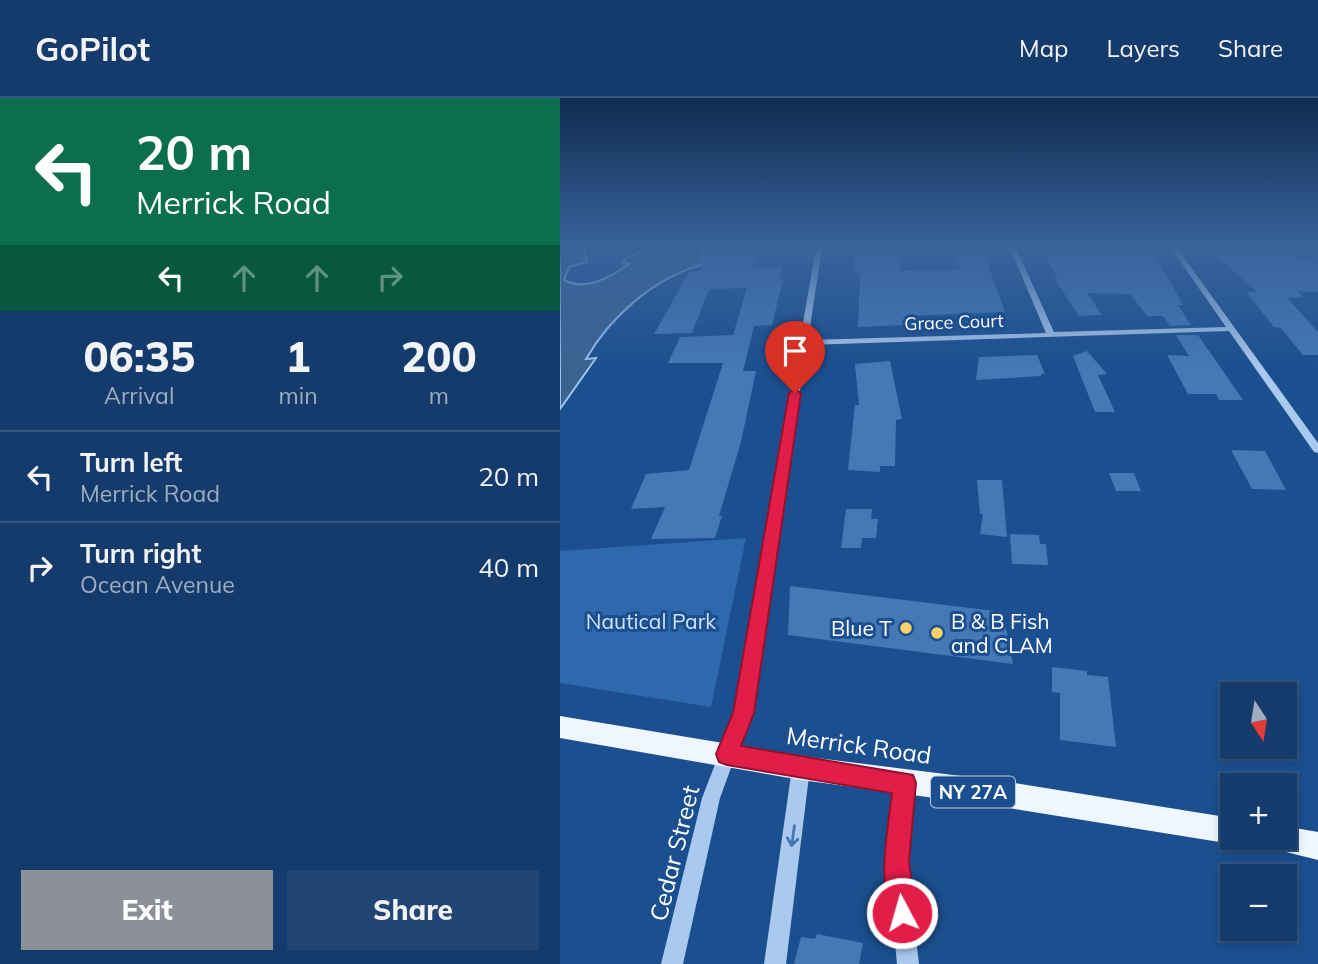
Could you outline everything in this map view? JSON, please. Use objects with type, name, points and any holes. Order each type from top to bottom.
[{"type":"main road","name":"Merrick Road","points":[[560,727],[801,768],[1009,795],[1220,829]]},
{"type":"main road","points":[[1297,842],[1318,846]]},
{"type":"street","points":[[803,343],[812,288]]},
{"type":"street","points":[[1031,288],[1051,334]]},
{"type":"street","points":[[1203,288],[1318,450]]},
{"type":"street","name":"Grace Court","points":[[803,343],[1232,329]]},
{"type":"street","name":"Cedar Street","points":[[672,964],[711,798],[743,713],[803,343]]},
{"type":"street","points":[[775,964],[801,768]]},
{"type":"street","points":[[905,783],[897,862],[908,964]]},
{"type":"green space","name":"Nautical Park","points":[[746,538],[711,707],[560,683],[560,551]]},
{"type":"shaded area","points":[[560,288],[651,288],[607,328],[586,359],[596,358],[560,409]]},
{"type":"building","points":[[680,288],[731,288],[709,289],[692,333],[654,334]]},
{"type":"building","points":[[747,288],[781,288],[772,325],[754,326],[743,371],[756,371],[741,442],[715,538],[651,539],[665,507],[631,509],[646,474],[689,470],[723,363],[668,363],[680,337],[733,335]]},
{"type":"building","points":[[859,288],[997,288],[1005,312],[905,316],[905,325],[858,327]]},
{"type":"building","points":[[1061,288],[1174,288],[1183,305],[1178,305],[1191,325],[1170,326],[1163,316],[1147,316],[1130,294],[1087,293],[1102,315],[1079,316]]},
{"type":"building","points":[[1253,288],[1318,288],[1318,292],[1297,291],[1303,297],[1287,298],[1318,332],[1318,355],[1303,355],[1281,328],[1274,327],[1246,292],[1257,292]]},
{"type":"building","points":[[1176,335],[1198,335],[1243,400],[1219,400],[1216,394],[1188,394],[1167,355],[1189,356]]},
{"type":"building","points":[[1087,351],[1107,374],[1098,375],[1115,412],[1095,412],[1073,356]]},
{"type":"building","points":[[1037,355],[1045,374],[1041,376],[976,380],[979,357]]},
{"type":"building","points":[[890,361],[902,419],[896,420],[895,466],[880,466],[880,472],[848,470],[855,405],[859,405],[855,364]]},
{"type":"building","points":[[1231,450],[1265,451],[1286,490],[1252,489]]},
{"type":"building","points":[[1109,473],[1134,473],[1141,491],[1116,491]]},
{"type":"building","points":[[977,480],[1002,480],[1007,537],[980,534],[983,514],[980,514]]},
{"type":"building","points":[[846,509],[872,509],[871,519],[878,519],[876,538],[862,538],[861,548],[841,548]]},
{"type":"building","points":[[1010,534],[1039,535],[1040,544],[1046,544],[1048,565],[1012,564]]},
{"type":"building","points":[[790,586],[1003,612],[1013,664],[788,635]]},
{"type":"building","points":[[1052,667],[1087,671],[1087,675],[1108,677],[1116,747],[1060,740],[1060,693],[1052,692]]},
{"type":"building","points":[[817,934],[863,943],[859,964],[794,964],[801,937],[815,939]]},
{"type":"place","name":"Blue T","points":[[906,628]]},
{"type":"place","name":"B & B Fish and CLAM","points":[[937,633]]},
{"type":"route","points":[[795,393],[743,713],[727,754],[905,783],[897,862],[902,913]]}]
